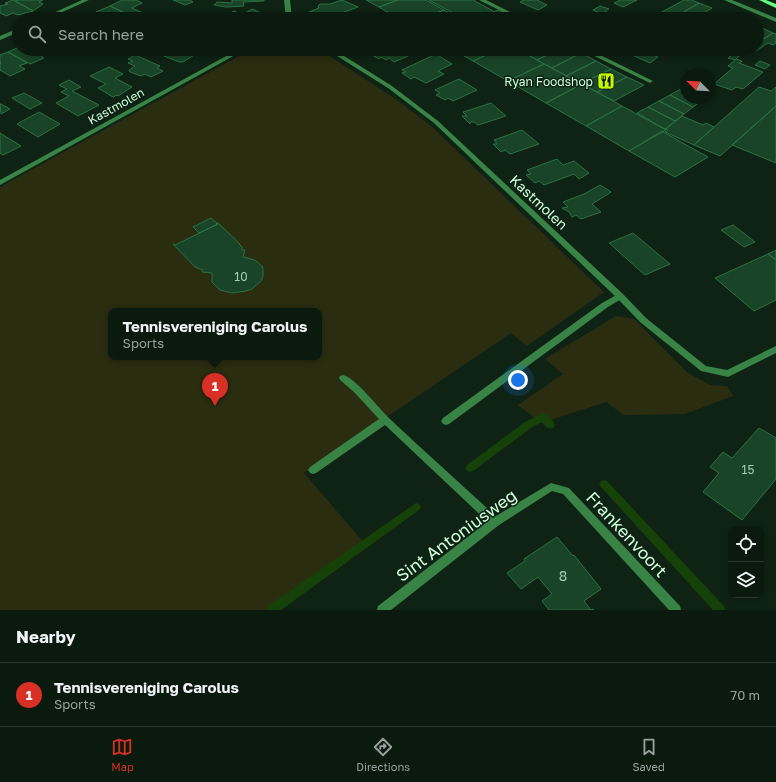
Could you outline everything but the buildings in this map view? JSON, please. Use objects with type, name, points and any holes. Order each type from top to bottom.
[{"type":"street","points":[[59,12],[86,0]]},
{"type":"street","points":[[287,0],[288,12]]},
{"type":"street","points":[[482,0],[507,12]]},
{"type":"street","points":[[727,0],[756,12]]},
{"type":"street","points":[[762,0],[776,6]]},
{"type":"street","points":[[764,15],[776,20]]},
{"type":"street","points":[[0,38],[12,33]]},
{"type":"street","name":"Kastmolen","points":[[0,183],[230,56]]},
{"type":"street","name":"Kastmolen","points":[[340,56],[390,87],[436,122],[620,296],[643,320],[704,369],[728,374],[776,349]]},
{"type":"street","points":[[598,56],[650,81]]},
{"type":"street","points":[[446,421],[605,305],[620,296]]},
{"type":"street","points":[[343,378],[358,390],[385,420],[495,522]]},
{"type":"street","points":[[313,470],[385,420]]},
{"type":"street","name":"Sint Antoniusweg","points":[[382,610],[495,522],[551,487]]},
{"type":"street","name":"Frankenvoort","points":[[551,487],[566,491],[676,610]]},
{"type":"green space","points":[[239,56],[330,56],[400,102],[431,126],[604,292],[527,346],[511,333],[304,473],[366,545],[278,610],[0,610],[0,187]]},
{"type":"green space","points":[[616,316],[634,319],[688,373],[710,385],[727,386],[733,396],[685,414],[624,415],[606,402],[541,423],[518,405],[563,374],[545,359]]},
{"type":"waterway","points":[[470,468],[528,425],[543,417],[550,425]]},
{"type":"waterway","points":[[604,484],[720,610]]},
{"type":"waterway","points":[[272,610],[416,507]]},
{"type":"place","name":"Ryan Foodshop","points":[[606,81]]},
{"type":"place","name":"Tennisvereniging Carolus","points":[[215,406]]}]
